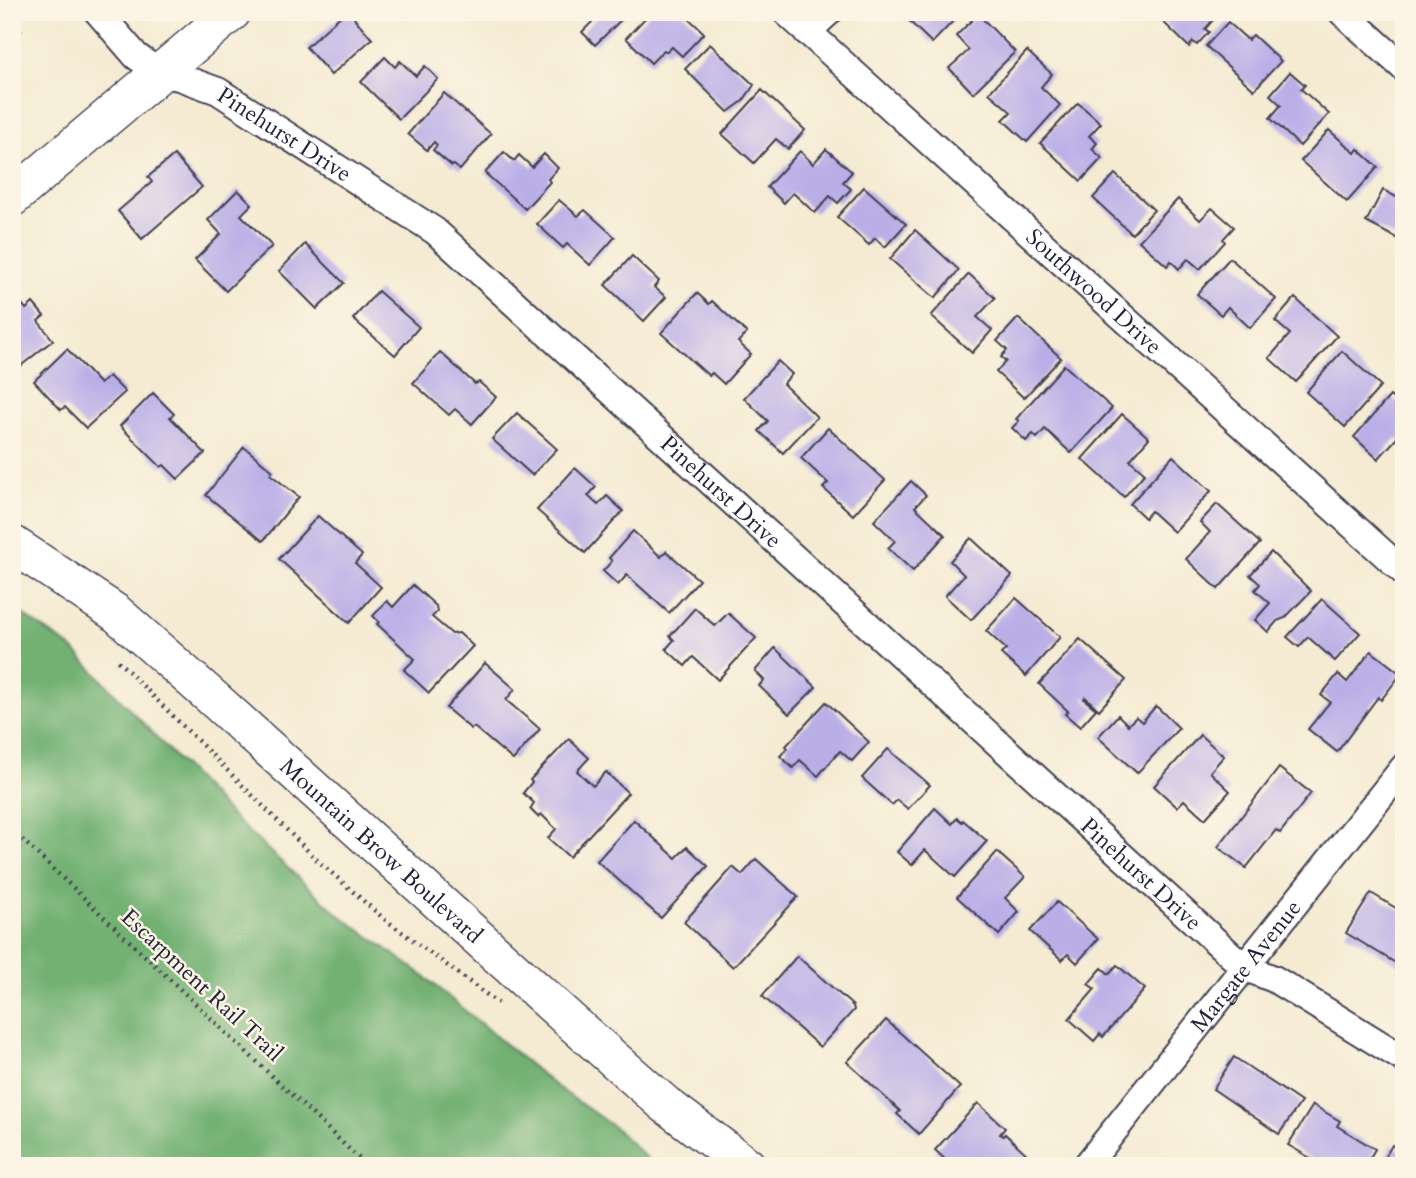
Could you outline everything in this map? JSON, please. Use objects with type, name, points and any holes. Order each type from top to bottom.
[{"type":"main road","points":[[12,198],[232,12]]},
{"type":"main road","name":"Mountain Brow Boulevard","points":[[12,544],[116,613],[586,1035],[666,1105],[747,1166]]},
{"type":"street","points":[[97,12],[136,56],[161,74]]},
{"type":"street","name":"Southwood Drive","points":[[786,12],[1404,572]]},
{"type":"street","points":[[807,32],[829,12]]},
{"type":"street","points":[[1342,12],[1404,68]]},
{"type":"street","name":"Pinehurst Drive","points":[[161,74],[179,77],[218,91],[435,232],[1244,967],[1274,979],[1404,1059]]},
{"type":"street","name":"Margate Avenue","points":[[1086,1166],[1404,767]]},
{"type":"path","points":[[115,658],[316,859],[383,918],[502,1005]]},
{"type":"path","name":"Escarpment Rail Trail","points":[[12,830],[367,1166]]},
{"type":"green space","points":[[12,607],[73,649],[229,814],[338,914],[420,973],[553,1084],[615,1128],[655,1166],[12,1166]]},
{"type":"building","points":[[345,12],[349,12],[372,39],[331,75],[306,47]]},
{"type":"building","points":[[593,12],[629,12],[595,45],[582,32],[597,17]]},
{"type":"building","points":[[651,12],[682,12],[704,33],[682,56],[672,47],[667,52],[664,50],[651,63],[626,38]]},
{"type":"building","points":[[910,12],[962,12],[932,43],[905,17]]},
{"type":"building","points":[[1153,12],[1204,12],[1213,20],[1205,29],[1209,32],[1197,45],[1193,42],[1189,47]]},
{"type":"building","points":[[978,14],[1015,52],[973,93],[949,68],[969,50],[956,36]]},
{"type":"building","points":[[1228,22],[1248,40],[1253,35],[1281,61],[1254,90],[1206,46]]},
{"type":"building","points":[[12,26],[21,31],[12,45]]},
{"type":"building","points":[[710,44],[754,85],[743,101],[728,112],[685,69]]},
{"type":"building","points":[[1027,51],[1052,74],[1041,87],[1060,105],[1027,142],[1003,120],[1011,112],[989,93]]},
{"type":"building","points":[[385,57],[395,67],[400,61],[416,76],[425,66],[438,79],[399,119],[361,82]]},
{"type":"building","points":[[1290,72],[1305,85],[1301,89],[1329,114],[1300,146],[1270,118],[1281,105],[1270,95]]},
{"type":"building","points":[[762,90],[805,130],[788,149],[776,139],[754,163],[722,134]]},
{"type":"building","points":[[444,93],[491,134],[460,170],[433,150],[437,145],[434,142],[427,150],[408,134]]},
{"type":"building","points":[[1078,103],[1101,123],[1089,136],[1097,143],[1092,149],[1102,158],[1081,181],[1040,143]]},
{"type":"building","points":[[1329,130],[1355,153],[1358,149],[1378,167],[1347,202],[1301,161]]},
{"type":"building","points":[[826,149],[852,172],[843,182],[851,189],[838,203],[830,196],[815,213],[793,193],[784,203],[767,187],[800,151],[813,164]]},
{"type":"building","points":[[504,152],[514,161],[519,155],[532,167],[544,154],[558,168],[548,179],[550,182],[525,209],[485,173]]},
{"type":"building","points":[[174,155],[202,187],[142,239],[118,211],[152,182],[148,177]]},
{"type":"building","points":[[1115,174],[1154,210],[1132,234],[1093,198]]},
{"type":"building","points":[[864,187],[906,224],[885,247],[875,238],[869,245],[837,217]]},
{"type":"building","points":[[238,190],[252,204],[241,215],[272,246],[226,291],[195,260],[221,234],[208,220]]},
{"type":"building","points":[[1383,190],[1404,201],[1402,241],[1366,222]]},
{"type":"building","points":[[1178,199],[1200,220],[1212,208],[1234,227],[1223,239],[1225,242],[1200,269],[1188,259],[1179,269],[1171,261],[1167,266],[1139,241]]},
{"type":"building","points":[[559,200],[578,216],[585,210],[615,237],[590,265],[567,244],[563,248],[537,224]]},
{"type":"building","points":[[915,230],[959,270],[935,298],[890,259]]},
{"type":"building","points":[[305,244],[344,283],[317,309],[279,271]]},
{"type":"building","points":[[632,256],[659,281],[654,287],[666,297],[644,321],[605,285]]},
{"type":"building","points":[[1230,258],[1276,299],[1250,328],[1228,307],[1221,315],[1197,294]]},
{"type":"building","points":[[969,274],[995,298],[977,317],[992,330],[972,353],[931,316]]},
{"type":"building","points":[[378,291],[419,327],[395,355],[353,319]]},
{"type":"building","points":[[12,292],[26,309],[33,303],[44,316],[38,321],[53,340],[12,373]]},
{"type":"building","points":[[697,293],[709,304],[712,301],[747,333],[738,342],[751,354],[724,384],[712,373],[709,376],[661,333]]},
{"type":"building","points":[[1295,298],[1337,336],[1296,382],[1269,358],[1290,334],[1275,321]]},
{"type":"building","points":[[1018,318],[1061,358],[1024,398],[996,372],[1006,361],[1001,357],[1007,350],[997,341]]},
{"type":"building","points":[[67,349],[100,384],[109,376],[125,392],[86,428],[65,407],[61,410],[34,381]]},
{"type":"building","points":[[1342,351],[1381,386],[1345,427],[1306,392]]},
{"type":"building","points":[[440,352],[475,384],[479,382],[496,397],[472,424],[455,409],[449,415],[413,383]]},
{"type":"building","points":[[778,361],[792,374],[783,384],[817,417],[783,453],[759,431],[768,421],[744,398]]},
{"type":"building","points":[[1064,365],[1112,408],[1071,453],[1045,429],[1037,438],[1033,434],[1026,441],[1012,428],[1019,421],[1016,419]]},
{"type":"building","points":[[153,393],[174,414],[170,417],[205,453],[178,479],[164,465],[161,467],[120,426]]},
{"type":"building","points":[[1390,396],[1404,408],[1404,444],[1397,438],[1378,459],[1354,437]]},
{"type":"building","points":[[517,413],[557,449],[532,475],[492,439]]},
{"type":"building","points":[[1122,414],[1149,438],[1130,460],[1145,473],[1124,497],[1082,459]]},
{"type":"building","points":[[828,428],[885,480],[853,515],[823,488],[828,483],[801,458]]},
{"type":"building","points":[[244,447],[273,471],[270,474],[299,497],[263,541],[206,495]]},
{"type":"building","points":[[1173,456],[1211,491],[1174,532],[1151,511],[1145,518],[1130,504]]},
{"type":"building","points":[[575,468],[596,487],[588,496],[598,505],[607,496],[623,511],[585,553],[537,510]]},
{"type":"building","points":[[911,481],[926,495],[915,507],[945,535],[913,571],[888,548],[895,541],[874,521]]},
{"type":"building","points":[[1217,504],[1260,543],[1218,589],[1186,559],[1210,532],[1200,522]]},
{"type":"building","points":[[318,516],[362,555],[355,563],[381,587],[349,623],[279,559]]},
{"type":"building","points":[[633,531],[661,557],[666,551],[699,580],[669,613],[627,575],[618,585],[603,571],[612,561],[609,558]]},
{"type":"building","points":[[971,538],[1012,576],[971,620],[945,596],[964,575],[950,561]]},
{"type":"building","points":[[1271,552],[1311,591],[1268,632],[1255,620],[1270,603],[1255,590],[1260,584],[1250,575]]},
{"type":"building","points":[[413,585],[436,606],[437,612],[432,617],[452,634],[459,633],[473,646],[429,693],[404,670],[415,659],[377,624],[379,622],[373,616],[387,601],[393,607]]},
{"type":"building","points":[[1016,598],[1060,637],[1026,676],[1001,654],[1006,649],[986,631]]},
{"type":"building","points":[[1322,599],[1360,633],[1335,661],[1308,637],[1299,647],[1287,637]]},
{"type":"building","points":[[695,608],[715,626],[728,613],[756,638],[718,680],[693,657],[685,666],[666,649],[674,640],[670,636]]},
{"type":"building","points":[[1080,639],[1126,680],[1099,710],[1085,697],[1096,709],[1080,727],[1065,714],[1068,711],[1039,684]]},
{"type":"building","points":[[775,648],[816,687],[789,714],[759,686],[764,680],[755,671]]},
{"type":"building","points":[[1371,651],[1401,674],[1381,700],[1378,697],[1337,752],[1308,729],[1330,702],[1321,695],[1338,674],[1347,682]]},
{"type":"building","points":[[485,663],[515,689],[506,700],[540,729],[513,760],[474,727],[471,729],[446,708]]},
{"type":"building","points":[[826,702],[869,742],[852,761],[840,751],[818,776],[800,760],[793,768],[780,756]]},
{"type":"building","points":[[1156,706],[1179,728],[1137,773],[1098,737],[1118,715],[1128,725],[1136,717],[1142,722]]},
{"type":"building","points":[[1200,735],[1224,756],[1210,772],[1230,791],[1205,819],[1184,800],[1177,807],[1154,786]]},
{"type":"building","points":[[569,739],[589,758],[577,771],[593,786],[606,772],[628,793],[569,857],[548,838],[556,829],[541,814],[538,817],[530,809],[534,803],[523,793],[532,782],[530,780]]},
{"type":"building","points":[[888,749],[930,785],[908,809],[897,800],[892,805],[862,778]]},
{"type":"building","points":[[1279,768],[1311,793],[1280,833],[1276,830],[1246,868],[1218,847]]},
{"type":"building","points":[[935,808],[952,824],[957,818],[962,822],[963,820],[987,841],[955,877],[925,850],[912,865],[897,852]]},
{"type":"building","points":[[634,820],[676,858],[687,847],[708,866],[661,918],[597,861]]},
{"type":"building","points":[[997,852],[1025,877],[1005,898],[1019,912],[999,935],[957,897]]},
{"type":"building","points":[[756,859],[798,897],[733,967],[684,922],[733,867],[742,875]]},
{"type":"building","points":[[1371,893],[1404,913],[1404,968],[1346,933]]},
{"type":"building","points":[[1057,902],[1098,939],[1077,963],[1068,954],[1062,960],[1030,931]]},
{"type":"building","points":[[797,956],[853,1006],[854,1010],[820,1047],[762,996]]},
{"type":"building","points":[[1117,965],[1145,989],[1103,1037],[1100,1034],[1094,1041],[1069,1019],[1095,989],[1088,984],[1102,968],[1109,974]]},
{"type":"building","points":[[886,1020],[960,1087],[919,1134],[897,1114],[900,1111],[847,1062]]},
{"type":"building","points":[[1234,1057],[1301,1102],[1279,1134],[1213,1089]]},
{"type":"building","points":[[978,1103],[1005,1128],[1000,1134],[1005,1134],[1030,1157],[1022,1166],[952,1166],[935,1150]]},
{"type":"building","points":[[1313,1105],[1340,1121],[1337,1126],[1375,1149],[1365,1166],[1321,1166],[1288,1145]]},
{"type":"building","points":[[1392,1145],[1404,1152],[1404,1166],[1380,1166]]}]
